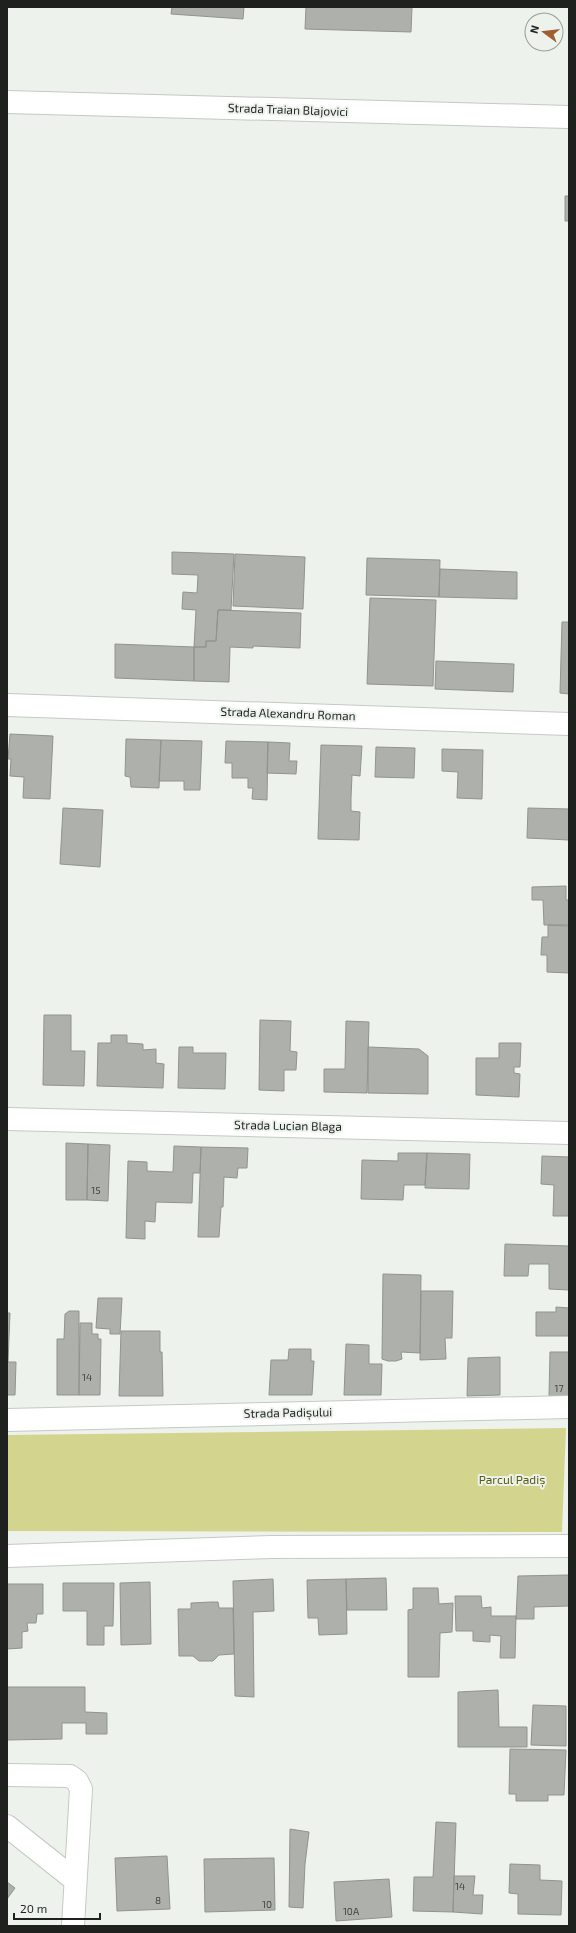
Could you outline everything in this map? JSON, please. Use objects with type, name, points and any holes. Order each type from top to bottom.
[{"type":"street","name":"Strada Traian Blajovici","points":[[7,102],[569,117]]},
{"type":"street","name":"Strada Alexandru Roman","points":[[7,705],[569,724]]},
{"type":"street","name":"Strada Lucian Blaga","points":[[7,1119],[569,1133]]},
{"type":"street","name":"Strada Padișului","points":[[7,1420],[569,1407]]},
{"type":"street","points":[[7,1556],[272,1547],[569,1546]]},
{"type":"street","points":[[7,1775],[70,1776],[77,1781],[81,1789],[73,1926]]},
{"type":"street","points":[[7,1826],[75,1880]]},
{"type":"green space","name":"Parcul Padiș","points":[[566,1428],[562,1532],[7,1531],[7,1435]]},
{"type":"building","points":[[172,7],[244,7],[243,19],[171,14]]},
{"type":"building","points":[[306,7],[412,7],[411,32],[305,29]]},
{"type":"building","points":[[565,196],[569,196],[569,221],[565,221]]},
{"type":"building","points":[[172,552],[234,554],[231,610],[218,610],[216,641],[206,641],[206,647],[194,647],[196,610],[182,609],[183,592],[197,593],[198,575],[172,574]]},
{"type":"building","points":[[235,554],[305,557],[303,609],[233,606]]},
{"type":"building","points":[[367,558],[440,560],[439,597],[366,595]]},
{"type":"building","points":[[440,569],[517,572],[517,599],[439,597]]},
{"type":"building","points":[[370,598],[436,600],[433,686],[367,684]]},
{"type":"building","points":[[218,610],[301,613],[300,648],[253,646],[253,648],[230,647],[229,682],[194,681],[194,647],[206,647],[206,641],[216,641]]},
{"type":"building","points":[[562,622],[569,622],[569,694],[560,693]]},
{"type":"building","points":[[115,644],[194,647],[194,681],[115,678]]},
{"type":"building","points":[[436,661],[514,664],[513,692],[435,689]]},
{"type":"building","points":[[10,734],[53,736],[50,799],[23,798],[24,777],[10,776],[11,759],[8,759]]},
{"type":"building","points":[[126,739],[161,740],[159,788],[131,787],[130,777],[125,776]]},
{"type":"building","points":[[161,740],[202,741],[200,790],[184,790],[184,781],[159,781]]},
{"type":"building","points":[[226,741],[268,742],[267,800],[252,799],[253,788],[248,788],[248,778],[232,778],[232,763],[225,763]]},
{"type":"building","points":[[268,742],[290,743],[289,761],[297,761],[296,774],[267,773]]},
{"type":"building","points":[[321,745],[362,746],[360,776],[352,775],[351,798],[351,811],[360,812],[359,840],[318,839]]},
{"type":"building","points":[[376,747],[415,748],[414,778],[375,777]]},
{"type":"building","points":[[442,749],[483,750],[482,799],[457,798],[458,772],[442,771]]},
{"type":"building","points":[[63,808],[103,810],[100,867],[60,864]]},
{"type":"building","points":[[528,808],[569,809],[569,840],[527,838]]},
{"type":"building","points":[[566,886],[566,900],[569,900],[569,925],[544,925],[543,900],[532,900],[532,887]]},
{"type":"building","points":[[548,925],[569,926],[569,973],[547,972],[547,955],[541,955],[542,937],[548,937]]},
{"type":"building","points":[[44,1015],[71,1015],[71,1051],[85,1051],[84,1086],[43,1085]]},
{"type":"building","points":[[260,1020],[291,1021],[290,1051],[297,1052],[296,1070],[284,1070],[284,1091],[259,1090]]},
{"type":"building","points":[[346,1021],[369,1022],[367,1093],[324,1092],[324,1069],[345,1069]]},
{"type":"building","points":[[111,1035],[127,1035],[127,1043],[143,1044],[143,1050],[156,1049],[156,1063],[164,1064],[163,1088],[97,1086],[98,1043],[111,1043]]},
{"type":"building","points":[[499,1043],[521,1043],[520,1067],[514,1067],[514,1073],[520,1074],[519,1097],[476,1095],[476,1058],[499,1058]]},
{"type":"building","points":[[179,1047],[193,1047],[193,1053],[226,1053],[225,1089],[178,1088]]},
{"type":"building","points":[[368,1047],[419,1049],[428,1056],[428,1094],[368,1093]]},
{"type":"building","points":[[66,1143],[88,1144],[87,1200],[66,1200]]},
{"type":"building","points":[[88,1144],[110,1145],[108,1201],[87,1200]]},
{"type":"building","points":[[174,1146],[201,1147],[200,1173],[193,1173],[192,1203],[156,1202],[155,1222],[145,1221],[145,1239],[126,1238],[128,1161],[147,1162],[147,1171],[173,1172]]},
{"type":"building","points":[[201,1147],[248,1148],[247,1168],[238,1168],[237,1178],[224,1177],[223,1207],[221,1207],[219,1237],[198,1237]]},
{"type":"building","points":[[398,1153],[427,1153],[425,1185],[404,1185],[403,1200],[361,1199],[362,1160],[398,1161]]},
{"type":"building","points":[[427,1153],[470,1154],[469,1189],[425,1188]]},
{"type":"building","points":[[542,1156],[569,1157],[569,1216],[553,1216],[554,1185],[541,1184]]},
{"type":"building","points":[[505,1244],[569,1246],[569,1290],[549,1289],[549,1264],[529,1264],[528,1276],[504,1276]]},
{"type":"building","points":[[383,1274],[421,1275],[420,1353],[401,1352],[402,1359],[396,1361],[382,1359]]},
{"type":"building","points":[[421,1291],[453,1291],[452,1338],[445,1338],[446,1359],[420,1360]]},
{"type":"building","points":[[98,1298],[122,1298],[120,1334],[110,1334],[110,1329],[96,1328]]},
{"type":"building","points":[[556,1307],[569,1308],[569,1336],[536,1336],[536,1312],[556,1312]]},
{"type":"building","points":[[69,1311],[79,1311],[79,1395],[57,1395],[57,1339],[64,1339],[65,1314]]},
{"type":"building","points":[[7,1313],[10,1313],[8,1362],[16,1362],[15,1395],[7,1395]]},
{"type":"building","points":[[80,1323],[92,1323],[92,1334],[98,1334],[98,1339],[101,1339],[100,1395],[79,1395]]},
{"type":"building","points":[[121,1331],[160,1331],[163,1396],[119,1396]]},
{"type":"building","points":[[346,1344],[369,1345],[369,1364],[382,1364],[381,1395],[344,1395]]},
{"type":"building","points":[[289,1349],[311,1349],[311,1361],[314,1361],[312,1395],[269,1395],[271,1360],[288,1360]]},
{"type":"building","points":[[550,1352],[569,1352],[569,1396],[549,1396]]},
{"type":"building","points":[[500,1357],[500,1395],[467,1396],[468,1358]]},
{"type":"building","points":[[569,1575],[569,1606],[534,1607],[534,1619],[516,1619],[518,1576]]},
{"type":"building","points":[[386,1578],[387,1610],[347,1610],[346,1579]]},
{"type":"building","points":[[273,1579],[274,1611],[253,1612],[254,1697],[235,1696],[233,1581]]},
{"type":"building","points":[[346,1579],[347,1634],[319,1635],[318,1618],[308,1618],[307,1580]]},
{"type":"building","points":[[150,1582],[151,1644],[121,1645],[120,1583]]},
{"type":"building","points":[[63,1583],[114,1583],[113,1626],[104,1626],[104,1645],[87,1645],[87,1611],[63,1611]]},
{"type":"building","points":[[7,1584],[43,1584],[43,1614],[37,1614],[36,1623],[27,1623],[28,1631],[22,1632],[22,1648],[7,1649]]},
{"type":"building","points":[[413,1588],[438,1588],[439,1604],[453,1603],[452,1632],[440,1633],[439,1677],[408,1677],[408,1610],[413,1609]]},
{"type":"building","points":[[455,1596],[481,1596],[482,1608],[491,1607],[491,1616],[516,1616],[515,1658],[500,1658],[501,1636],[490,1635],[490,1642],[473,1641],[473,1631],[456,1631]]},
{"type":"building","points":[[218,1602],[219,1608],[233,1608],[234,1654],[219,1655],[213,1661],[199,1661],[193,1656],[179,1656],[178,1609],[191,1609],[191,1603]]},
{"type":"building","points":[[7,1687],[85,1687],[85,1712],[107,1713],[107,1734],[86,1734],[86,1723],[62,1723],[62,1739],[7,1740]]},
{"type":"building","points":[[498,1690],[499,1727],[527,1727],[527,1747],[458,1747],[458,1692]]},
{"type":"building","points":[[533,1705],[566,1706],[566,1746],[531,1745]]},
{"type":"building","points":[[510,1749],[566,1750],[564,1795],[548,1795],[548,1801],[516,1801],[516,1794],[509,1794]]},
{"type":"building","points":[[436,1822],[456,1823],[453,1912],[413,1911],[414,1877],[433,1877]]},
{"type":"building","points":[[290,1829],[309,1832],[305,1864],[303,1908],[289,1907]]},
{"type":"building","points":[[167,1856],[170,1909],[117,1911],[115,1858]]},
{"type":"building","points":[[274,1858],[275,1910],[205,1912],[204,1859]]},
{"type":"building","points":[[510,1864],[540,1865],[540,1880],[562,1881],[561,1915],[518,1914],[518,1894],[509,1893]]},
{"type":"building","points":[[454,1876],[475,1876],[473,1895],[483,1895],[482,1914],[453,1912]]},
{"type":"building","points":[[389,1879],[392,1917],[336,1921],[334,1882]]},
{"type":"building","points":[[7,1882],[15,1888],[7,1899]]}]
